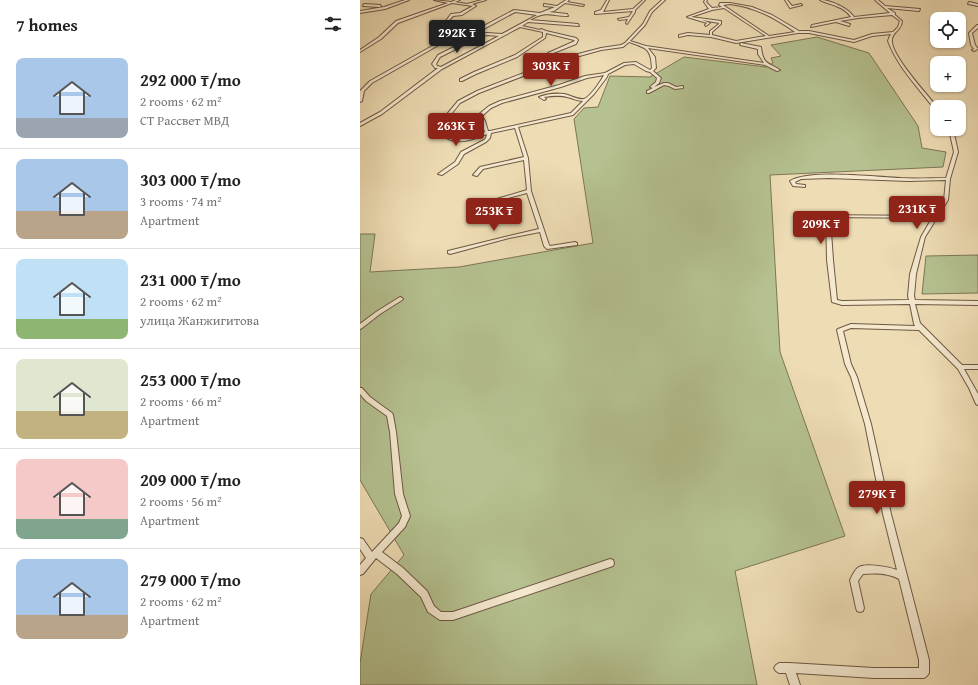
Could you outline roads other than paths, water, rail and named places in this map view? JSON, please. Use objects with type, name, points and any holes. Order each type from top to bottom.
[{"type":"street","points":[[360,12],[384,8],[408,0]]},
{"type":"street","points":[[435,0],[475,6],[461,14],[452,15],[446,22]]},
{"type":"street","points":[[360,51],[380,38],[397,22],[459,0]]},
{"type":"street","points":[[467,4],[485,0]]},
{"type":"street","points":[[600,12],[608,0]]},
{"type":"street","points":[[627,23],[634,10],[644,0]]},
{"type":"street","points":[[664,0],[651,12],[644,24],[622,46],[601,49],[564,59],[478,92],[459,102],[450,113],[449,117],[453,120],[464,121],[479,116],[490,107],[501,102],[560,86],[586,77],[606,74],[619,66],[629,63],[637,64],[647,70],[651,70],[657,76],[659,80],[647,93],[664,83],[675,88],[682,87]]},
{"type":"street","points":[[706,0],[706,4],[711,8]]},
{"type":"street","points":[[786,0],[791,7],[801,5]]},
{"type":"street","points":[[821,0],[841,8],[851,14],[853,18]]},
{"type":"street","points":[[876,0],[902,22],[890,39],[898,58],[930,101]]},
{"type":"street","points":[[556,1],[583,5]]},
{"type":"street","points":[[364,5],[380,6],[389,2]]},
{"type":"street","points":[[547,13],[565,2]]},
{"type":"street","points":[[753,4],[736,2],[720,4],[769,37]]},
{"type":"street","points":[[969,3],[978,5]]},
{"type":"street","points":[[545,5],[557,7]]},
{"type":"street","points":[[758,5],[798,32]]},
{"type":"street","points":[[706,25],[708,22],[689,18],[689,16],[711,8],[725,7]]},
{"type":"street","points":[[885,7],[919,10]]},
{"type":"street","points":[[596,12],[634,10]]},
{"type":"street","points":[[466,37],[517,11],[567,15]]},
{"type":"street","points":[[360,125],[381,112],[442,68],[540,14]]},
{"type":"street","points":[[812,26],[853,18],[894,14]]},
{"type":"street","points":[[619,19],[630,18]]},
{"type":"street","points":[[693,18],[720,23],[711,32],[711,36]]},
{"type":"street","points":[[528,21],[578,25]]},
{"type":"street","points":[[835,21],[849,25]]},
{"type":"street","points":[[520,26],[572,37],[577,40],[575,43],[549,54],[549,56],[555,58]]},
{"type":"street","points":[[974,50],[976,50],[970,34],[978,26]]},
{"type":"street","points":[[461,80],[505,62],[520,54],[544,37],[545,32],[541,30]]},
{"type":"street","points":[[739,43],[798,32],[816,33],[852,42],[876,34],[894,33]]},
{"type":"street","points":[[680,36],[688,34],[711,36],[760,48],[760,54],[766,64]]},
{"type":"street","points":[[442,68],[436,67],[434,64],[438,57],[449,50],[481,35],[504,35]]},
{"type":"street","points":[[628,41],[646,47],[766,64],[778,70]]},
{"type":"street","points":[[360,101],[362,91],[366,86],[405,62],[435,46]]},
{"type":"street","points":[[646,47],[653,57],[654,68],[651,70]]},
{"type":"street","points":[[405,62],[411,61]]},
{"type":"street","points":[[447,136],[451,139],[464,140],[516,126],[569,115],[594,93],[606,74]]},
{"type":"street","points":[[544,99],[542,97],[551,95],[568,96],[579,100],[587,99]]},
{"type":"street","points":[[440,174],[458,163],[462,153],[488,138],[488,133],[479,116]]},
{"type":"street","points":[[516,126],[526,158],[528,191],[544,232],[545,240],[549,248],[575,244]]},
{"type":"street","points":[[953,136],[956,152],[948,179],[945,204],[923,237],[911,286],[912,303],[916,322],[920,328],[960,366],[978,402]]},
{"type":"street","points":[[475,175],[482,168],[526,158]]},
{"type":"street","points":[[803,186],[795,185],[792,181],[800,177],[910,180],[948,179]]},
{"type":"street","points":[[489,202],[528,191]]},
{"type":"street","points":[[812,216],[935,217]]},
{"type":"street","points":[[828,216],[834,301],[842,303],[978,303]]},
{"type":"street","points":[[450,252],[509,236],[542,230]]},
{"type":"street","points":[[360,327],[378,313],[400,300]]},
{"type":"street","points":[[779,668],[874,673],[924,673],[924,660],[885,507],[868,424],[856,383],[848,364],[840,330],[851,326],[920,328]]},
{"type":"street","points":[[960,366],[978,366]]},
{"type":"street","points":[[360,390],[368,399],[390,415],[399,494],[406,516],[402,525],[360,571]]},
{"type":"street","points":[[360,542],[373,555],[400,571],[424,594],[431,609],[440,616],[453,616],[610,563]]},
{"type":"street","points":[[860,608],[854,580],[861,570],[876,569],[895,572],[902,576]]},
{"type":"street","points":[[789,668],[795,685]]}]
